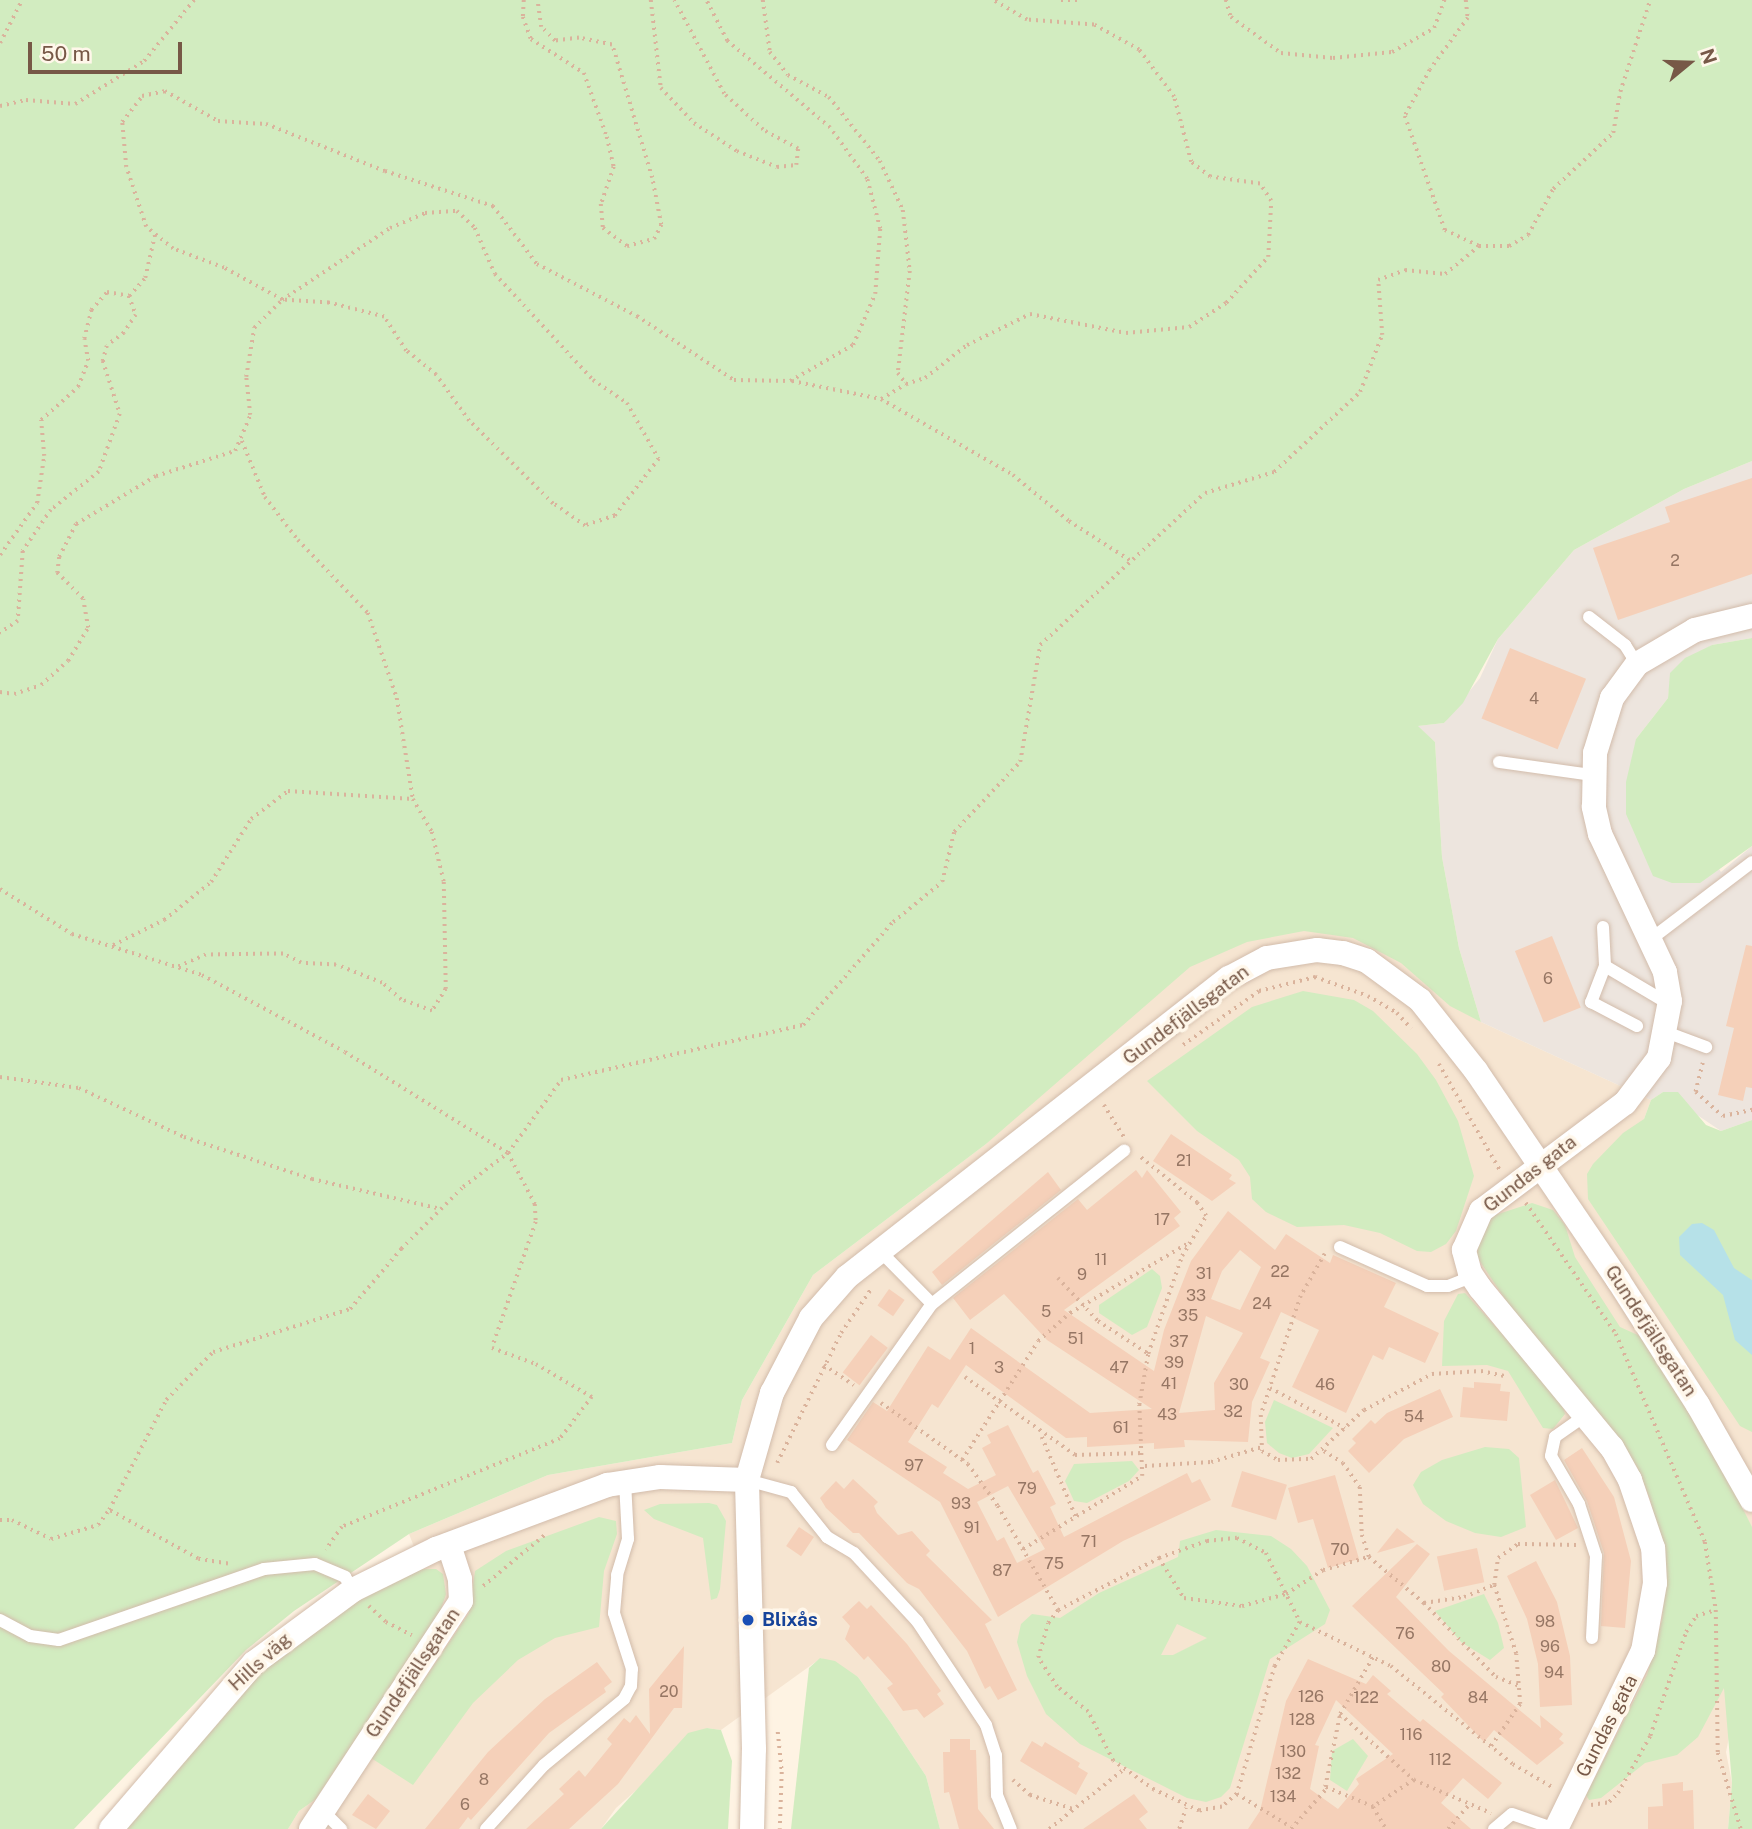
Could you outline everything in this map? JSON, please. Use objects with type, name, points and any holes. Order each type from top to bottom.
[{"type":"street","name":"Gundas gata","points":[[1556,1829],[1643,1651],[1655,1583],[1653,1548],[1630,1480],[1587,1414],[1472,1277],[1464,1250],[1471,1224],[1511,1185],[1625,1103],[1659,1058],[1666,1032],[1669,1004],[1665,972],[1600,834],[1592,775],[1612,698],[1637,664],[1695,629],[1752,616]]},
{"type":"street","name":"Gundefjällsgatan","points":[[751,1829],[759,1482],[772,1393],[797,1342],[827,1298],[888,1260],[1229,978],[1267,957],[1293,951],[1317,950],[1367,961],[1420,1000],[1452,1038],[1539,1165],[1698,1405],[1752,1500]]},
{"type":"street","points":[[449,1545],[625,1481],[660,1477],[759,1482]]},
{"type":"street","name":"Gundefjällsgatan","points":[[326,1824],[430,1644],[461,1601],[460,1579],[449,1545]]},
{"type":"street","name":"Hills väg","points":[[111,1829],[254,1663],[353,1590],[449,1545]]},
{"type":"lane","points":[[1589,617],[1625,645],[1637,664]]},
{"type":"lane","points":[[1499,762],[1592,775]]},
{"type":"lane","points":[[1651,939],[1752,862]]},
{"type":"lane","points":[[1603,927],[1605,966],[1591,1002],[1637,1026]]},
{"type":"lane","points":[[1605,966],[1669,1004]]},
{"type":"lane","points":[[1666,1032],[1706,1047]]},
{"type":"lane","points":[[832,1445],[932,1304],[1130,1151]]},
{"type":"lane","points":[[1340,1247],[1427,1286],[1448,1286],[1472,1277]]},
{"type":"lane","points":[[888,1260],[932,1304]]},
{"type":"lane","points":[[1587,1414],[1555,1437],[1551,1456],[1579,1504],[1592,1540],[1597,1575],[1592,1638]]},
{"type":"lane","points":[[486,1829],[544,1765],[624,1699],[631,1686],[632,1669],[614,1613],[614,1595],[628,1539],[625,1481]]},
{"type":"lane","points":[[759,1482],[799,1499],[821,1531],[854,1553],[917,1621],[986,1725],[997,1765],[997,1795],[1011,1829]]},
{"type":"lane","points":[[0,1620],[30,1636],[59,1640],[264,1569],[315,1564],[345,1577],[353,1590]]},
{"type":"lane","points":[[1493,1829],[1502,1817],[1522,1814],[1556,1829]]},
{"type":"path","points":[[0,43],[22,0]]},
{"type":"path","points":[[0,106],[26,100],[75,104],[144,61],[194,0]]},
{"type":"path","points":[[524,0],[523,17],[531,39],[584,73],[607,137],[614,167],[601,204],[603,228],[627,246],[654,239],[661,225],[652,178],[612,45],[579,38],[555,41],[541,27],[537,0]]},
{"type":"path","points":[[651,0],[661,88],[694,123],[737,150],[777,167],[796,165],[799,149],[764,130],[724,93],[674,0]]},
{"type":"path","points":[[706,0],[727,41],[830,128],[867,179],[880,229],[875,293],[853,345],[790,380]]},
{"type":"path","points":[[763,0],[770,52],[788,75],[829,97],[880,161],[903,210],[910,271],[898,373],[906,384]]},
{"type":"path","points":[[881,399],[906,384],[925,378],[967,345],[1030,314],[1126,333],[1189,327],[1226,303],[1268,257],[1271,201],[1260,184],[1210,177],[1191,162],[1174,97],[1139,50],[1094,24],[1027,20],[993,0]]},
{"type":"path","points":[[1061,0],[1078,0]]},
{"type":"path","points":[[1226,0],[1231,17],[1281,52],[1333,58],[1392,52],[1434,27],[1444,0]]},
{"type":"path","points":[[1466,0],[1468,18],[1430,70],[1405,116],[1445,230],[1479,246],[1509,246],[1528,235],[1553,189],[1613,132],[1620,92],[1650,0]]},
{"type":"path","points":[[0,692],[14,694],[41,685],[68,661],[88,628],[83,599],[57,573],[59,556],[76,524],[156,476],[235,451],[242,441],[250,415],[246,377],[254,328],[282,300],[390,229],[425,213],[457,211],[475,228],[495,274],[593,380],[626,403],[659,459],[615,516],[585,526],[553,504],[469,421],[436,375],[406,351],[384,317],[329,303],[282,300],[224,268],[173,249],[146,227],[126,167],[122,121],[142,96],[166,91],[218,121],[266,124],[385,171],[493,206],[537,264],[637,316],[678,347],[734,380],[790,380],[881,399],[1013,475],[1069,521],[1131,561]]},
{"type":"path","points":[[129,296],[145,278],[155,234]]},
{"type":"path","points":[[0,1520],[12,1520],[51,1539],[98,1525],[109,1510],[166,1400],[214,1352],[350,1309],[441,1209],[508,1153],[561,1080],[803,1025],[893,922],[942,881],[954,832],[1020,762],[1040,645],[1205,493],[1274,472],[1360,392],[1382,335],[1378,280],[1405,270],[1445,274],[1479,246]]},
{"type":"path","points":[[0,555],[37,503],[44,456],[41,420],[78,387],[88,361],[84,339],[91,310],[107,292],[129,296]]},
{"type":"path","points":[[0,633],[18,621],[23,551],[51,510],[99,472],[120,414],[103,361],[107,346],[124,333],[136,315],[129,296]]},
{"type":"path","points":[[178,967],[206,955],[283,954],[301,963],[336,965],[382,983],[401,1000],[432,1011],[446,989],[444,882],[432,832],[413,799],[397,698],[368,613],[298,540],[265,497],[242,441]]},
{"type":"path","points":[[111,946],[164,920],[211,882],[251,819],[288,791],[413,799]]},
{"type":"path","points":[[0,889],[72,934],[202,975],[345,1052],[508,1153],[535,1204],[536,1222],[492,1348],[536,1364],[592,1397],[560,1440],[342,1527],[315,1564]]},
{"type":"path","points":[[1175,1051],[1259,990],[1315,978],[1368,996],[1397,1013],[1420,1037]]},
{"type":"path","points":[[1706,1047],[1696,1092],[1723,1116],[1752,1111]]},
{"type":"path","points":[[1433,1055],[1511,1185],[1616,1334],[1705,1542],[1716,1610],[1718,1753],[1741,1829]]},
{"type":"path","points":[[0,1077],[79,1088],[184,1137],[312,1179],[441,1209]]},
{"type":"path","points":[[1098,1109],[1113,1097]]},
{"type":"path","points":[[1023,1549],[1138,1482],[1145,1466],[1139,1405],[1148,1354],[1191,1241],[1205,1223],[1204,1212],[1130,1151],[1103,1104]]},
{"type":"path","points":[[962,1460],[1038,1340],[1083,1306],[1191,1241]]},
{"type":"path","points":[[1340,1247],[1326,1254],[1301,1296],[1261,1415],[1262,1447],[1278,1460],[1293,1463],[1311,1459],[1382,1397],[1432,1374],[1481,1371],[1504,1376]]},
{"type":"path","points":[[759,1482],[865,1294],[888,1260]]},
{"type":"path","points":[[1058,1279],[1083,1306],[1148,1354]]},
{"type":"path","points":[[824,1365],[962,1460],[981,1479],[1059,1610]]},
{"type":"path","points":[[965,1377],[1041,1435],[1076,1455],[1091,1458],[1143,1453]]},
{"type":"path","points":[[1270,1388],[1346,1428]]},
{"type":"path","points":[[1041,1435],[1077,1517]]},
{"type":"path","points":[[1145,1466],[1212,1462],[1262,1447]]},
{"type":"path","points":[[1324,1450],[1343,1463],[1360,1487],[1362,1535],[1369,1557],[1424,1603],[1496,1677],[1519,1686]]},
{"type":"path","points":[[109,1510],[198,1559],[264,1569]]},
{"type":"path","points":[[461,1601],[555,1529]]},
{"type":"path","points":[[1300,1622],[1275,1665],[1237,1794],[1230,1802],[1212,1810],[1186,1807],[1123,1770],[1104,1747],[1088,1712],[1043,1671],[1038,1658],[1041,1642],[1059,1610],[1159,1558],[1207,1541],[1237,1538],[1266,1553],[1300,1622],[1374,1655],[1411,1679],[1491,1746],[1571,1797],[1596,1806],[1618,1793],[1654,1726],[1686,1632],[1696,1616],[1716,1610]]},
{"type":"path","points":[[1491,1746],[1520,1704],[1516,1654],[1494,1585],[1498,1558],[1510,1546],[1573,1546],[1592,1540]]},
{"type":"path","points":[[1159,1558],[1178,1592],[1200,1602],[1242,1606],[1286,1594],[1323,1570],[1369,1557]]},
{"type":"path","points":[[1424,1603],[1464,1597],[1494,1585]]},
{"type":"path","points":[[353,1590],[386,1622],[430,1644]]},
{"type":"path","points":[[1237,1794],[1291,1828],[1327,1788],[1328,1753],[1340,1714],[1374,1655]]},
{"type":"path","points":[[1340,1714],[1414,1780],[1502,1817]]},
{"type":"path","points":[[777,1723],[782,1772],[780,1829]]},
{"type":"path","points":[[997,1765],[1030,1795],[1076,1810]]},
{"type":"path","points":[[1049,1829],[1123,1770]]},
{"type":"path","points":[[1373,1807],[1414,1780]]},
{"type":"path","points":[[1327,1788],[1373,1807],[1386,1829]]},
{"type":"path","points":[[1448,1829],[1470,1804]]},
{"type":"path","points":[[1179,1829],[1186,1807]]},
{"type":"shaded area","points":[[1752,461],[1752,638],[1712,645],[1671,673],[1668,698],[1636,739],[1721,872],[1752,846],[1752,1120],[1721,1131],[1663,1092],[1651,1100],[1481,1022],[1459,948],[1442,857],[1435,742],[1417,726],[1444,723],[1480,678],[1498,639],[1574,550],[1684,489]]},
{"type":"shaded area","points":[[1294,851],[1481,1022],[1651,1100],[1644,1119],[1752,1216],[1752,1623],[1726,1752],[1732,1783],[1728,1829],[940,1829],[926,1776],[891,1723],[858,1677],[821,1658],[721,1730],[707,1728],[616,1808],[601,1829],[288,1829],[299,1811],[316,1799],[440,1612],[409,1534],[548,1475],[732,1443],[742,1400],[813,1275],[986,1144]]},
{"type":"green space","points":[[0,0],[1752,0],[1752,461],[1684,489],[1574,550],[1498,639],[1463,703],[1444,723],[1418,726],[1435,742],[1442,857],[1459,948],[1481,1022],[1450,1006],[1401,963],[1353,938],[1304,931],[1247,942],[1190,967],[986,1144],[813,1275],[742,1400],[732,1443],[548,1475],[409,1534],[294,1611],[246,1650],[74,1829],[0,1829]]},
{"type":"green space","points":[[1752,638],[1752,846],[1700,883],[1672,883],[1653,876],[1626,814],[1626,782],[1636,739],[1668,698],[1670,673],[1685,658],[1712,645]]},
{"type":"green space","points":[[1303,991],[1354,1000],[1373,1011],[1417,1054],[1436,1080],[1458,1121],[1474,1176],[1456,1231],[1446,1244],[1431,1252],[1417,1251],[1380,1233],[1344,1225],[1297,1227],[1266,1212],[1252,1199],[1250,1177],[1239,1160],[1197,1131],[1147,1081],[1252,1007]]},
{"type":"green space","points":[[1663,1092],[1678,1092],[1706,1125],[1721,1131],[1752,1120],[1752,1432],[1740,1426],[1588,1199],[1587,1174],[1593,1164],[1623,1133],[1644,1119],[1651,1100]]},
{"type":"green space","points":[[1532,1203],[1553,1210],[1565,1225],[1575,1257],[1620,1327],[1640,1336],[1718,1459],[1752,1527],[1752,1829],[1728,1829],[1732,1783],[1724,1688],[1698,1737],[1677,1755],[1645,1763],[1601,1798],[1589,1800],[1586,1795],[1647,1675],[1662,1620],[1666,1576],[1650,1499],[1636,1465],[1517,1317],[1477,1257],[1478,1241],[1492,1216]]},
{"type":"green space","points":[[1152,1269],[1160,1276],[1162,1288],[1147,1327],[1132,1335],[1099,1313],[1099,1305]]},
{"type":"green space","points":[[1465,1293],[1561,1399],[1565,1414],[1553,1429],[1543,1428],[1508,1371],[1487,1365],[1442,1366],[1444,1321],[1458,1294]]},
{"type":"green space","points":[[1274,1400],[1333,1428],[1309,1454],[1292,1458],[1279,1453],[1267,1443],[1265,1422]]},
{"type":"green space","points":[[1485,1447],[1509,1449],[1519,1458],[1526,1527],[1501,1537],[1475,1533],[1446,1521],[1423,1504],[1413,1485],[1421,1472],[1442,1460]]},
{"type":"green space","points":[[1132,1461],[1139,1470],[1129,1481],[1087,1503],[1074,1501],[1065,1481],[1074,1464]]},
{"type":"green space","points":[[660,1504],[717,1505],[726,1521],[720,1589],[717,1598],[711,1600],[703,1538],[654,1519],[644,1510]]},
{"type":"green space","points":[[599,1517],[616,1521],[617,1534],[604,1571],[599,1627],[555,1638],[518,1660],[473,1703],[413,1785],[371,1758],[469,1613],[475,1571],[506,1551]]},
{"type":"green space","points":[[1216,1530],[1271,1536],[1291,1549],[1307,1566],[1330,1610],[1325,1624],[1270,1659],[1230,1788],[1221,1797],[1206,1802],[1187,1798],[1080,1744],[1046,1714],[1027,1676],[1017,1642],[1021,1624],[1032,1614],[1060,1618],[1099,1593],[1178,1557],[1180,1541]],"holes":[[[1177,1624],[1207,1638],[1173,1655],[1161,1655]]]},
{"type":"green space","points":[[419,1569],[436,1569],[443,1574],[446,1594],[440,1612],[316,1799],[299,1811],[288,1829],[126,1829],[272,1660],[305,1633],[393,1578]]},
{"type":"green space","points":[[1484,1594],[1498,1623],[1504,1648],[1490,1660],[1461,1642],[1435,1611]]},
{"type":"green space","points":[[820,1658],[835,1661],[858,1677],[891,1723],[926,1776],[940,1829],[791,1829],[809,1668]]},
{"type":"green space","points":[[707,1728],[721,1730],[732,1761],[728,1829],[601,1829],[688,1733]]},
{"type":"green space","points":[[1353,1739],[1368,1756],[1347,1791],[1330,1780],[1332,1751]]},
{"type":"water","points":[[1702,1223],[1714,1230],[1734,1268],[1752,1280],[1752,1355],[1735,1340],[1723,1295],[1680,1255],[1679,1237],[1692,1224]]},
{"type":"building","points":[[1752,478],[1752,574],[1618,620],[1593,548],[1670,522],[1665,507]]},
{"type":"building","points":[[1510,648],[1586,679],[1558,749],[1482,718]]},
{"type":"building","points":[[1552,936],[1581,1007],[1544,1022],[1515,951]]},
{"type":"building","points":[[1746,945],[1752,946],[1752,1088],[1746,1087],[1743,1101],[1718,1095],[1734,1028],[1726,1026]]},
{"type":"building","points":[[1171,1134],[1232,1175],[1229,1179],[1236,1183],[1212,1201],[1153,1161]]},
{"type":"building","points":[[1136,1170],[1142,1178],[1147,1170],[1181,1212],[1174,1218],[1180,1226],[1064,1310],[1154,1371],[1164,1330],[1191,1261],[1228,1211],[1275,1250],[1286,1234],[1330,1263],[1333,1255],[1396,1283],[1384,1307],[1439,1333],[1425,1363],[1389,1347],[1383,1360],[1373,1355],[1346,1413],[1292,1387],[1319,1330],[1281,1312],[1260,1358],[1270,1362],[1252,1402],[1248,1442],[1184,1440],[1185,1447],[1154,1449],[1154,1443],[1087,1447],[1087,1437],[1066,1438],[966,1365],[938,1408],[932,1404],[908,1442],[947,1467],[943,1473],[968,1489],[996,1475],[982,1448],[991,1443],[987,1435],[1008,1425],[1033,1473],[1038,1470],[1056,1504],[1050,1507],[1064,1537],[1187,1473],[1192,1483],[1200,1479],[1211,1500],[1123,1541],[998,1617],[940,1502],[847,1440],[873,1402],[887,1411],[928,1346],[950,1360],[971,1328],[1090,1413],[1152,1409],[1047,1340],[1004,1294],[970,1320],[953,1298],[1078,1199],[1087,1210]],"holes":[[[1240,1250],[1261,1267],[1240,1310],[1211,1299],[1222,1271]],[[1206,1316],[1243,1333],[1214,1383],[1215,1410],[1179,1413]],[[1008,1486],[1045,1549],[1017,1563],[1004,1537],[997,1541],[977,1502]]]},
{"type":"building","points":[[1048,1172],[1061,1190],[942,1285],[932,1272]]},
{"type":"building","points":[[889,1289],[905,1300],[893,1316],[878,1305]]},
{"type":"building","points":[[871,1335],[888,1348],[859,1385],[843,1373]]},
{"type":"building","points":[[1474,1382],[1501,1384],[1500,1391],[1510,1392],[1507,1421],[1460,1417],[1463,1387],[1474,1388]]},
{"type":"building","points":[[1440,1389],[1453,1417],[1404,1439],[1369,1473],[1348,1451],[1356,1443],[1352,1439],[1371,1420],[1375,1424],[1387,1413]]},
{"type":"building","points":[[1582,1448],[1614,1497],[1631,1561],[1625,1628],[1601,1626],[1604,1553],[1587,1501],[1564,1460]]},
{"type":"building","points":[[1242,1471],[1287,1485],[1276,1520],[1231,1506]]},
{"type":"building","points":[[1335,1475],[1359,1559],[1328,1568],[1313,1519],[1298,1523],[1288,1488]]},
{"type":"building","points":[[853,1479],[878,1502],[874,1506],[877,1513],[898,1535],[912,1531],[930,1551],[926,1555],[992,1620],[985,1624],[1017,1690],[998,1700],[990,1686],[985,1689],[967,1651],[919,1589],[907,1583],[859,1533],[853,1533],[826,1508],[820,1498],[836,1481],[844,1489]]},
{"type":"building","points":[[1555,1480],[1578,1528],[1556,1540],[1530,1495]]},
{"type":"building","points":[[799,1527],[814,1537],[801,1556],[786,1546]]},
{"type":"building","points":[[1397,1528],[1415,1542],[1377,1553]]},
{"type":"building","points":[[1417,1544],[1430,1554],[1396,1597],[1449,1651],[1541,1728],[1540,1715],[1563,1734],[1559,1739],[1564,1743],[1537,1765],[1494,1730],[1484,1742],[1441,1697],[1444,1694],[1352,1606]]},
{"type":"building","points":[[1477,1548],[1484,1582],[1444,1591],[1437,1557]]},
{"type":"building","points":[[1536,1561],[1557,1602],[1570,1656],[1572,1705],[1540,1707],[1538,1664],[1527,1619],[1507,1576]]},
{"type":"building","points":[[859,1601],[867,1609],[871,1605],[907,1644],[941,1691],[937,1694],[944,1704],[924,1718],[917,1709],[903,1711],[887,1688],[893,1684],[868,1656],[864,1660],[845,1639],[850,1626],[842,1617]]},
{"type":"building","points":[[684,1646],[682,1708],[674,1708],[618,1784],[569,1829],[526,1829],[564,1794],[559,1789],[579,1770],[585,1777],[612,1744],[607,1739],[624,1718],[630,1723],[636,1715],[650,1734],[649,1689]]},
{"type":"building","points":[[1308,1659],[1366,1684],[1373,1675],[1391,1691],[1387,1694],[1420,1722],[1423,1719],[1502,1783],[1488,1799],[1463,1778],[1441,1803],[1471,1829],[1248,1829],[1260,1811],[1286,1701]],"holes":[[[1336,1700],[1393,1754],[1356,1779],[1359,1784],[1338,1809],[1310,1789],[1319,1746],[1315,1745]]]},
{"type":"building","points":[[597,1662],[612,1682],[604,1688],[606,1692],[549,1733],[471,1820],[468,1817],[459,1829],[425,1829],[488,1752],[545,1699]]},
{"type":"building","points":[[950,1739],[970,1739],[970,1750],[976,1750],[978,1809],[994,1829],[959,1829],[949,1792],[944,1793],[943,1752],[950,1752]]},
{"type":"building","points":[[1032,1741],[1042,1747],[1045,1742],[1080,1763],[1078,1767],[1088,1773],[1076,1795],[1020,1761]]},
{"type":"building","points":[[1683,1782],[1683,1791],[1693,1790],[1694,1829],[1648,1829],[1648,1807],[1663,1806],[1662,1784]]},
{"type":"building","points":[[368,1794],[390,1811],[376,1829],[352,1815]]},
{"type":"building","points":[[1134,1794],[1148,1812],[1139,1819],[1147,1829],[1083,1829]]},
{"type":"place","name":"Blixås","points":[[748,1620]]}]
